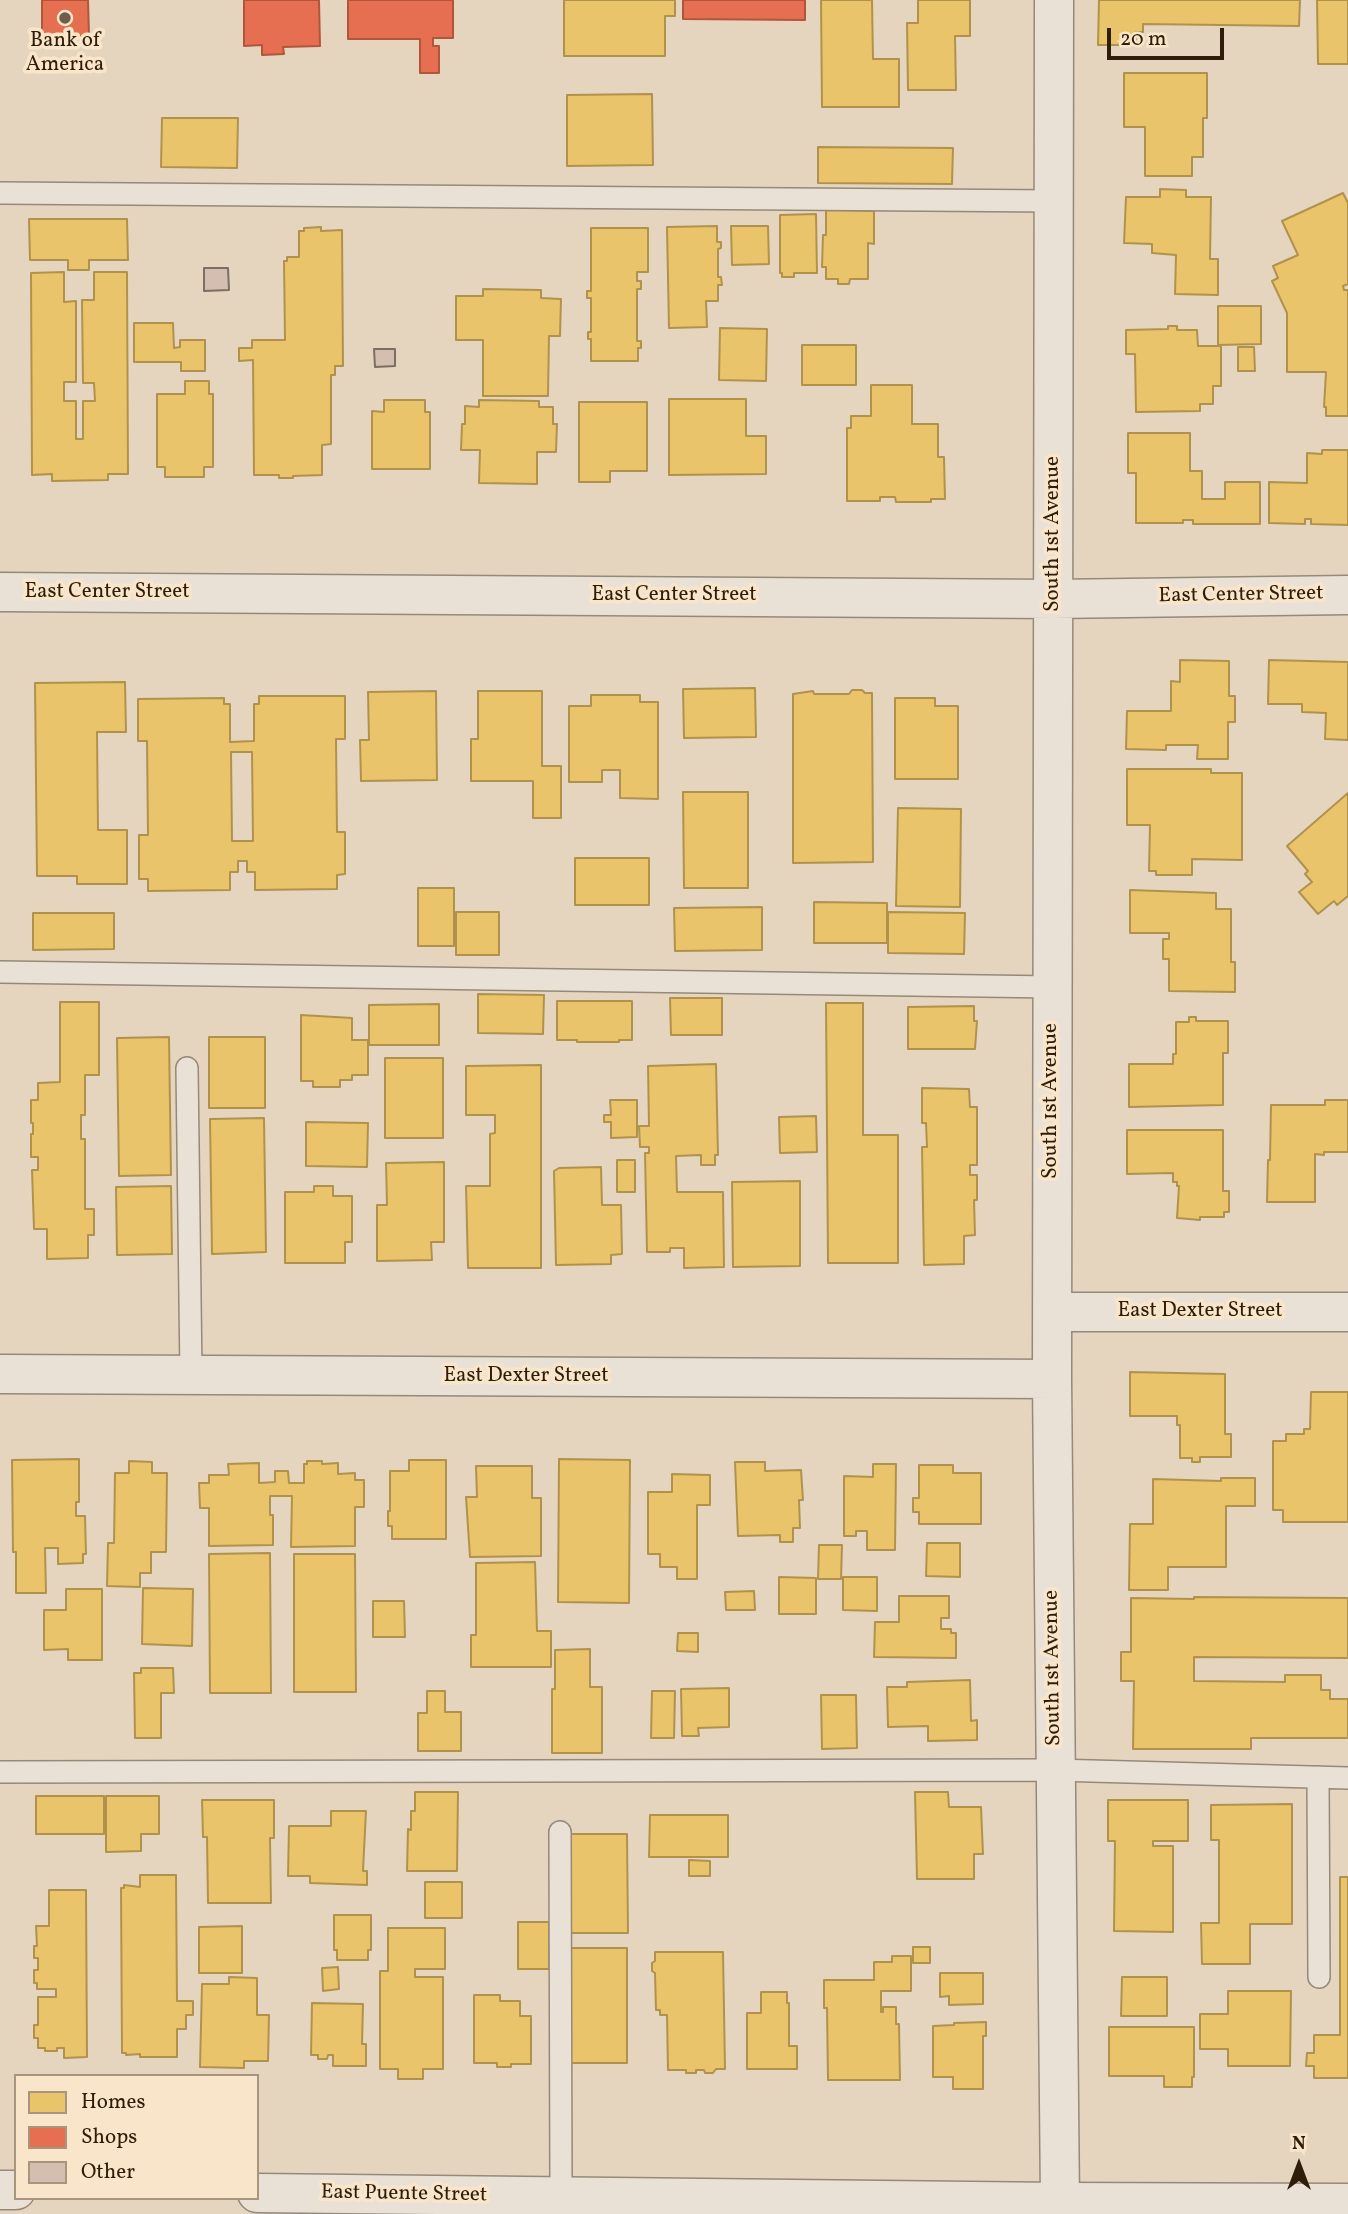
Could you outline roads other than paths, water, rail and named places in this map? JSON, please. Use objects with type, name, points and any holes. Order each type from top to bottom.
[{"type":"street","name":"South 1st Avenue","points":[[1054,0],[1052,1379],[1060,2202]]},
{"type":"street","name":"East Center Street","points":[[0,592],[1054,599],[1348,595]]},
{"type":"street","name":"East Dexter Street","points":[[1052,1312],[1348,1312]]},
{"type":"street","name":"East Dexter Street","points":[[0,1374],[1052,1379]]},
{"type":"street","name":"East Puente Street","points":[[259,2193],[1348,2203]]},
{"type":"lane","points":[[0,193],[1054,201]]},
{"type":"lane","points":[[0,972],[1053,987]]},
{"type":"lane","points":[[187,1068],[191,1375]]},
{"type":"lane","points":[[0,1772],[1055,1770],[1348,1778]]},
{"type":"lane","points":[[1318,1777],[1319,1977]]},
{"type":"lane","points":[[560,1832],[561,2196]]},
{"type":"place","name":"Bank of America","points":[[65,18]]}]
